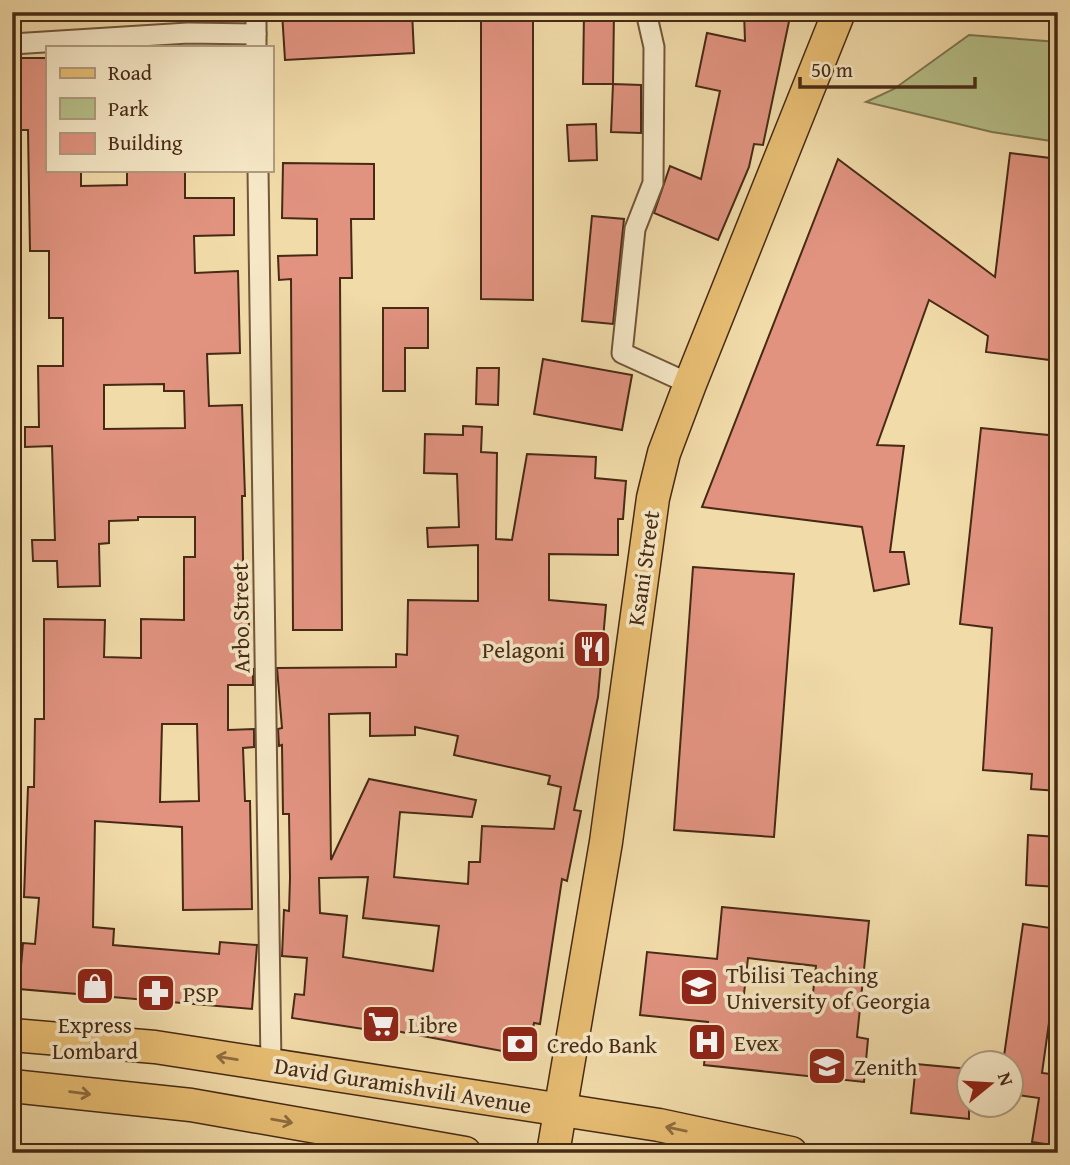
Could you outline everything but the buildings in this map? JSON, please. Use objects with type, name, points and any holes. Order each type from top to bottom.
[{"type":"main road","name":"Ksani Street","points":[[553,1153],[609,820],[653,498],[664,453],[839,12]]},
{"type":"main road","name":"David Guramishvili Avenue","points":[[17,1041],[155,1047],[561,1109],[791,1153]]},
{"type":"main road","points":[[17,1082],[191,1105],[465,1153]]},
{"type":"street","points":[[12,44],[188,33],[256,41],[256,12]]},
{"type":"street","points":[[646,12],[654,47],[653,183],[635,229],[622,353],[690,384]]},
{"type":"street","name":"Arbo Street","points":[[258,172],[271,1066]]},
{"type":"green space","points":[[969,35],[1058,42],[1058,142],[992,132],[866,102],[894,89]]},
{"type":"place","name":"Pelagoni","points":[[592,649]]},
{"type":"place","name":"Express Lombard","points":[[95,986]]},
{"type":"place","name":"Tbilisi Teaching University of Georgia","points":[[699,987]]},
{"type":"place","name":"PSP","points":[[156,993]]},
{"type":"place","name":"Libre","points":[[381,1024]]},
{"type":"place","name":"Evex","points":[[707,1042]]},
{"type":"place","name":"Credo Bank","points":[[520,1044]]},
{"type":"place","name":"Zenith","points":[[827,1066]]}]
